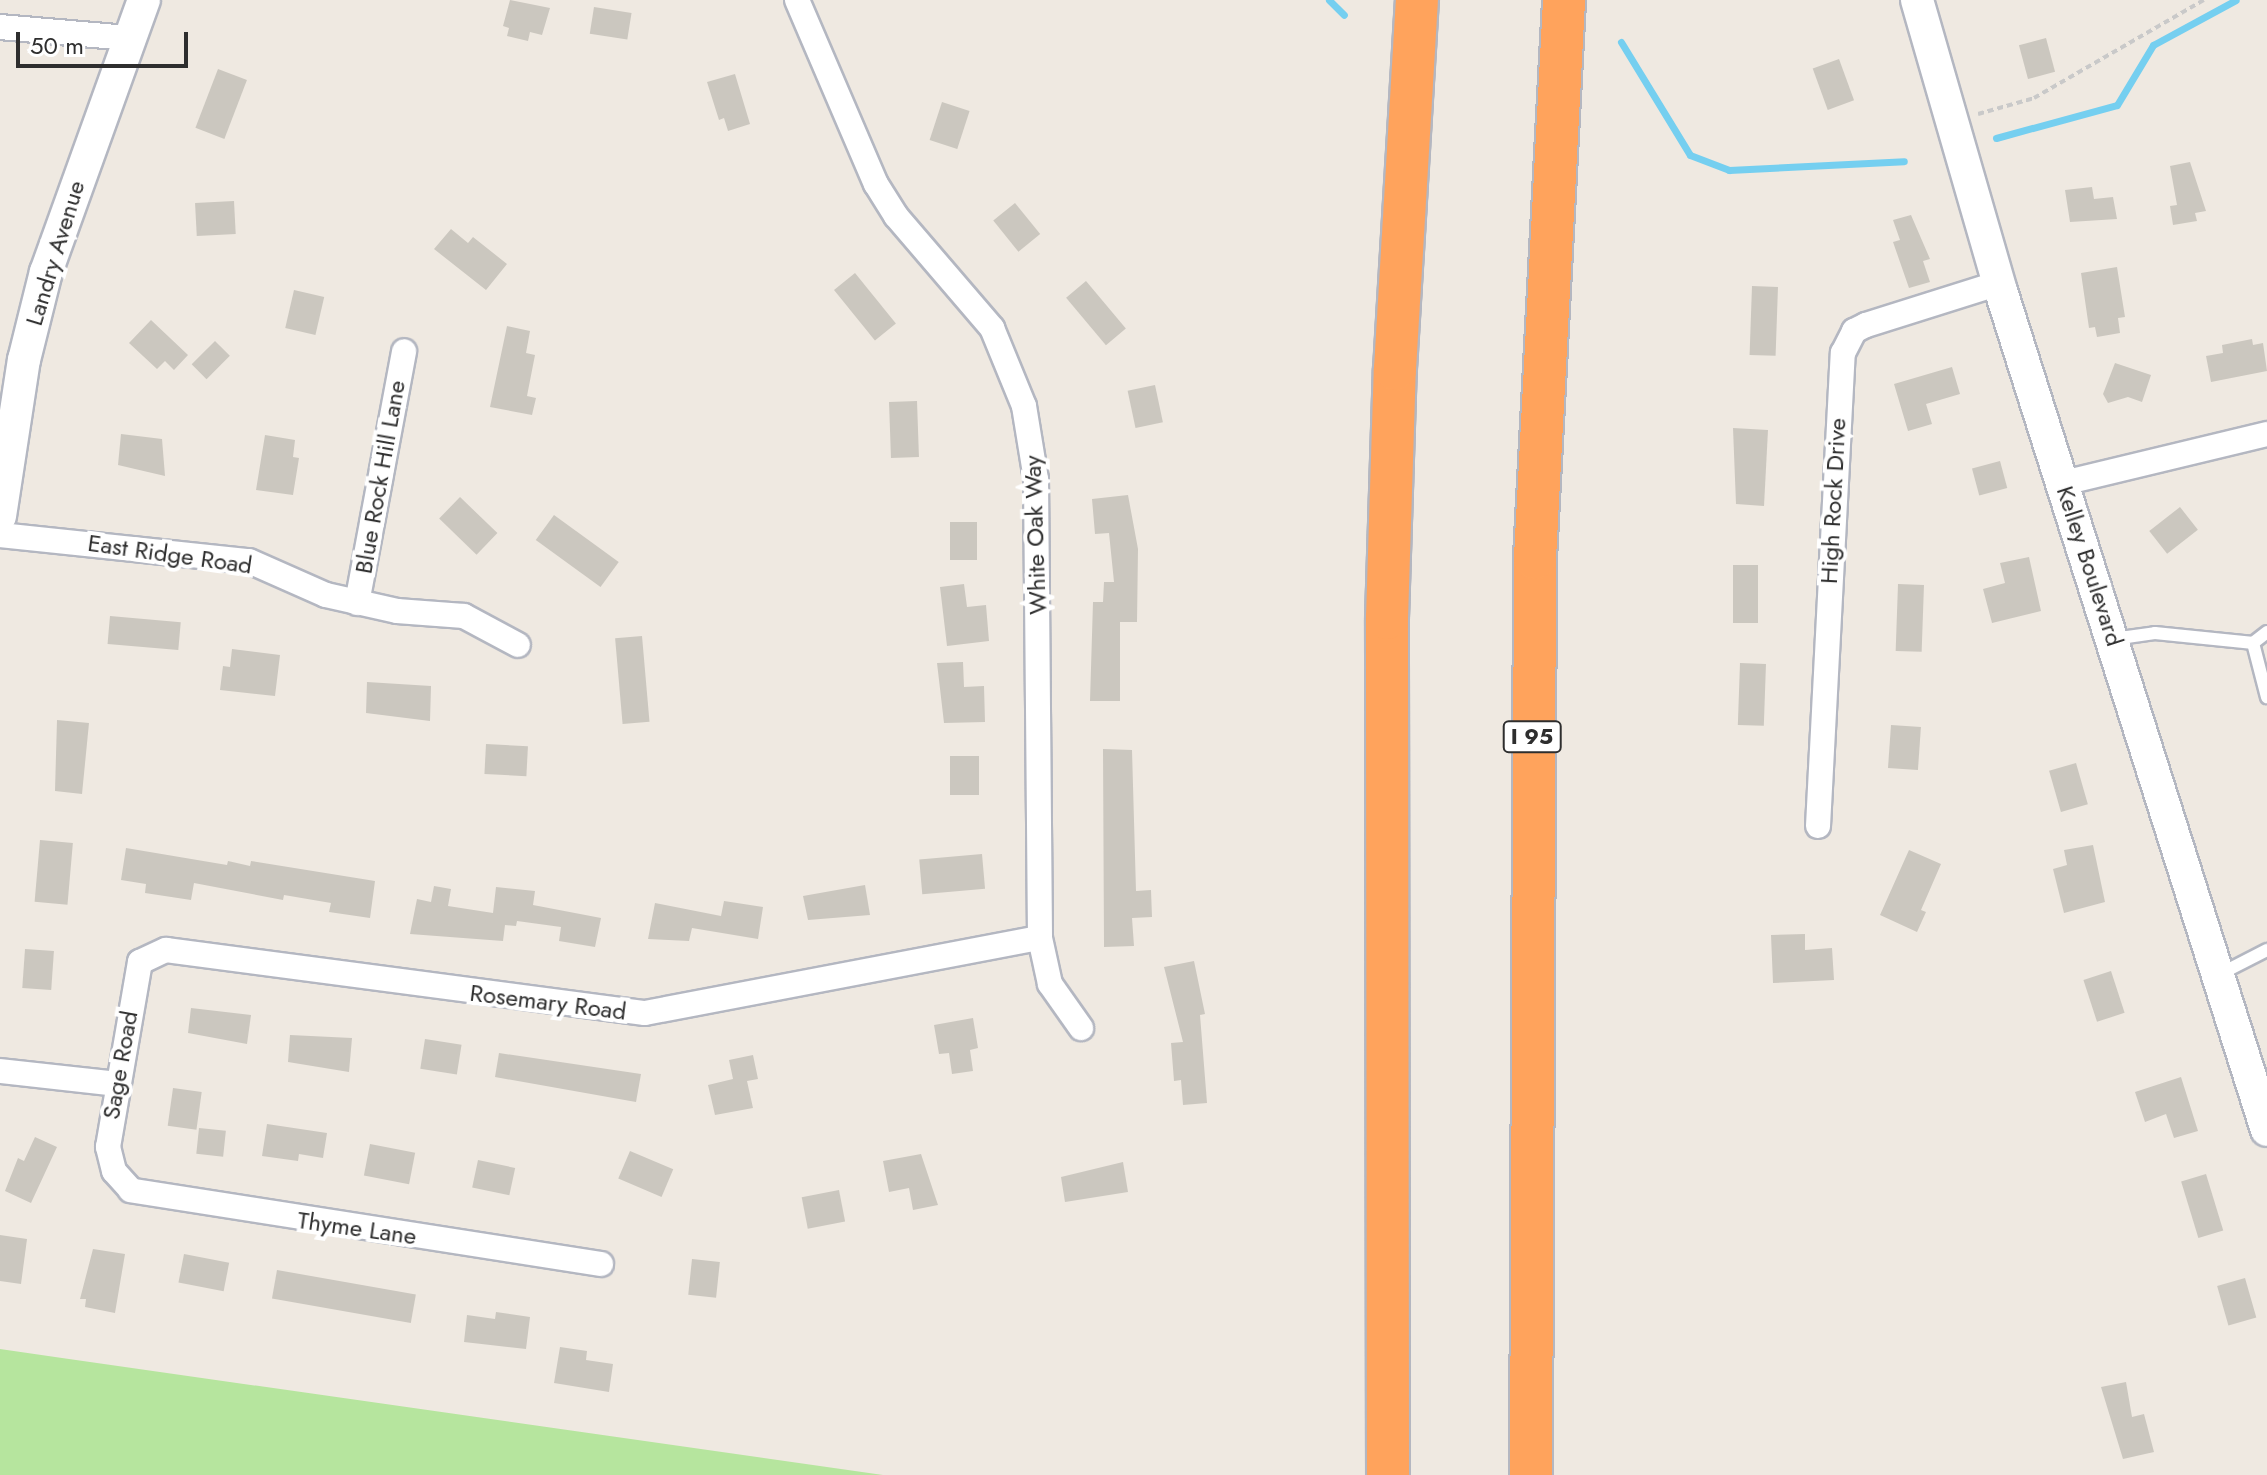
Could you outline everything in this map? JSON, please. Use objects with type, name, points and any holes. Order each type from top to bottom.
[{"type":"highway","points":[[1388,1475],[1387,618],[1395,355],[1417,0]]},
{"type":"highway","name":"I 95","points":[[1531,1475],[1535,558],[1564,0]]},
{"type":"main road","name":"Landry Avenue","points":[[0,516],[24,360],[46,272],[144,0]]},
{"type":"main road","name":"Kelley Boulevard","points":[[1917,0],[1999,283],[2267,1130]]},
{"type":"street","name":"White Oak Way","points":[[797,0],[876,184],[896,216],[992,328],[1024,406],[1036,479],[1040,938],[1050,984],[1081,1028]]},
{"type":"street","points":[[0,27],[129,38]]},
{"type":"street","name":"High Rock Drive","points":[[1818,826],[1843,353],[1854,331],[1866,325],[1999,283]]},
{"type":"street","name":"Blue Rock Hill Lane","points":[[357,603],[404,351]]},
{"type":"street","points":[[2063,483],[2267,434]]},
{"type":"street","name":"East Ridge Road","points":[[0,535],[249,561],[326,595],[357,603],[464,616],[518,645]]},
{"type":"street","name":"Rosemary Road","points":[[149,954],[172,950],[645,1013],[1040,938]]},
{"type":"street","name":"Sage Road","points":[[119,1179],[108,1147],[135,973],[149,954]]},
{"type":"street","points":[[0,1071],[117,1084]]},
{"type":"street","name":"Thyme Lane","points":[[119,1179],[147,1196],[601,1264]]},
{"type":"lane","points":[[2113,639],[2155,633],[2253,643],[2267,632]]},
{"type":"lane","points":[[2253,643],[2267,697]]},
{"type":"lane","points":[[2219,974],[2267,950]]},
{"type":"path","points":[[1952,121],[2034,98],[2204,0]]},
{"type":"green space","points":[[0,1349],[62,1358],[883,1475],[0,1475]]},
{"type":"building","points":[[510,0],[550,8],[542,35],[530,32],[528,41],[507,36],[509,28],[503,26]]},
{"type":"building","points":[[594,7],[632,13],[627,40],[590,34]]},
{"type":"building","points":[[2046,38],[2055,72],[2028,79],[2019,45]]},
{"type":"building","points":[[1839,59],[1854,100],[1828,110],[1813,69]]},
{"type":"building","points":[[218,69],[247,80],[224,139],[195,128]]},
{"type":"building","points":[[735,74],[750,124],[728,131],[724,118],[719,120],[707,82]]},
{"type":"building","points":[[942,102],[970,111],[957,149],[930,140]]},
{"type":"building","points":[[2190,162],[2206,211],[2195,213],[2197,221],[2173,225],[2170,206],[2177,205],[2170,166]]},
{"type":"building","points":[[2092,187],[2094,199],[2113,197],[2117,219],[2070,222],[2065,190]]},
{"type":"building","points":[[234,201],[236,234],[197,236],[195,203]]},
{"type":"building","points":[[1015,203],[1040,234],[1018,252],[993,221]]},
{"type":"building","points":[[1911,215],[1930,259],[1923,261],[1930,282],[1909,288],[1893,242],[1900,240],[1893,220]]},
{"type":"building","points":[[451,229],[468,243],[473,237],[507,264],[486,290],[434,249]]},
{"type":"building","points":[[2117,267],[2125,317],[2118,318],[2120,333],[2097,337],[2095,327],[2089,328],[2081,273]]},
{"type":"building","points":[[855,273],[896,324],[875,341],[834,290]]},
{"type":"building","points":[[1086,281],[1126,328],[1106,345],[1066,298]]},
{"type":"building","points":[[1752,286],[1778,287],[1776,356],[1750,355]]},
{"type":"building","points":[[294,290],[324,297],[315,335],[285,328]]},
{"type":"building","points":[[151,320],[188,355],[174,370],[165,361],[157,369],[129,343]]},
{"type":"building","points":[[507,326],[530,331],[526,353],[535,355],[527,396],[536,398],[532,415],[490,407]]},
{"type":"building","points":[[2252,339],[2253,345],[2263,343],[2267,371],[2211,382],[2206,356],[2223,353],[2222,345]]},
{"type":"building","points":[[215,341],[230,356],[207,379],[192,364]]},
{"type":"building","points":[[2115,363],[2151,375],[2142,402],[2128,397],[2108,403],[2103,394]]},
{"type":"building","points":[[1952,367],[1960,394],[1926,404],[1932,424],[1908,431],[1894,384]]},
{"type":"building","points":[[1155,385],[1163,422],[1136,428],[1128,391]]},
{"type":"building","points":[[917,401],[919,457],[891,458],[889,402]]},
{"type":"building","points":[[1733,428],[1768,430],[1764,506],[1736,504]]},
{"type":"building","points":[[121,434],[162,439],[165,476],[118,465]]},
{"type":"building","points":[[265,435],[295,440],[293,457],[299,458],[293,495],[256,490]]},
{"type":"building","points":[[2000,461],[2007,488],[1979,496],[1972,469]]},
{"type":"building","points":[[1128,495],[1138,549],[1137,622],[1120,622],[1120,701],[1090,701],[1093,602],[1103,602],[1104,582],[1114,582],[1109,533],[1095,534],[1092,499]]},
{"type":"building","points":[[460,497],[497,533],[477,555],[439,519]]},
{"type":"building","points":[[2180,507],[2198,530],[2167,554],[2149,531]]},
{"type":"building","points":[[554,515],[619,562],[601,587],[536,540]]},
{"type":"building","points":[[950,522],[977,522],[977,560],[950,560]]},
{"type":"building","points":[[2029,557],[2041,611],[1992,623],[1983,589],[2005,583],[2000,563]]},
{"type":"building","points":[[1733,565],[1758,565],[1758,623],[1733,623]]},
{"type":"building","points":[[964,584],[967,607],[986,605],[989,641],[947,646],[940,587]]},
{"type":"building","points":[[1898,584],[1924,585],[1922,652],[1896,651]]},
{"type":"building","points":[[110,616],[181,622],[178,650],[108,644]]},
{"type":"building","points":[[642,636],[649,722],[623,724],[615,638]]},
{"type":"building","points":[[232,649],[280,655],[275,696],[220,690],[223,666],[230,667]]},
{"type":"building","points":[[963,662],[964,687],[984,686],[985,722],[944,723],[937,663]]},
{"type":"building","points":[[1740,663],[1766,664],[1764,726],[1738,725]]},
{"type":"building","points":[[367,682],[431,686],[430,721],[366,713]]},
{"type":"building","points":[[57,720],[89,723],[82,794],[55,791]]},
{"type":"building","points":[[1891,725],[1921,727],[1918,770],[1888,768]]},
{"type":"building","points":[[486,744],[528,746],[526,776],[484,774]]},
{"type":"building","points":[[1103,749],[1132,750],[1136,891],[1151,890],[1152,917],[1132,918],[1134,946],[1104,947]]},
{"type":"building","points":[[950,756],[979,756],[979,795],[950,795]]},
{"type":"building","points":[[2076,763],[2088,804],[2061,812],[2049,771]]},
{"type":"building","points":[[40,840],[73,843],[67,905],[35,902]]},
{"type":"building","points":[[2093,845],[2105,902],[2064,913],[2053,869],[2067,865],[2064,850]]},
{"type":"building","points":[[126,848],[227,865],[228,861],[250,866],[251,861],[375,881],[370,918],[329,912],[331,903],[284,895],[283,900],[194,883],[191,900],[145,893],[146,884],[121,880]]},
{"type":"building","points":[[1909,850],[1941,864],[1921,910],[1926,912],[1917,932],[1880,915]]},
{"type":"building","points":[[982,854],[985,889],[922,894],[919,859]]},
{"type":"building","points":[[865,885],[870,915],[808,920],[803,896]]},
{"type":"building","points":[[434,886],[451,889],[448,906],[493,913],[496,887],[535,891],[533,905],[601,918],[595,947],[559,941],[561,927],[517,921],[516,926],[505,925],[503,941],[410,934],[417,899],[431,902]]},
{"type":"building","points":[[724,901],[763,907],[758,939],[692,928],[689,941],[648,939],[655,903],[721,916]]},
{"type":"building","points":[[1805,934],[1805,950],[1832,948],[1834,980],[1773,983],[1771,935]]},
{"type":"building","points":[[25,949],[54,951],[51,990],[22,988]]},
{"type":"building","points":[[1194,961],[1205,1014],[1200,1015],[1207,1103],[1183,1105],[1181,1080],[1174,1081],[1171,1043],[1183,1042],[1164,967]]},
{"type":"building","points":[[2111,971],[2125,1013],[2097,1022],[2083,980]]},
{"type":"building","points":[[191,1008],[251,1015],[247,1044],[188,1033]]},
{"type":"building","points":[[973,1018],[978,1048],[970,1050],[973,1071],[952,1074],[949,1053],[939,1054],[934,1025]]},
{"type":"building","points":[[290,1035],[352,1038],[349,1072],[288,1062]]},
{"type":"building","points":[[425,1039],[462,1045],[457,1074],[420,1069]]},
{"type":"building","points":[[499,1053],[641,1074],[636,1102],[495,1077]]},
{"type":"building","points":[[753,1055],[758,1079],[747,1081],[753,1108],[715,1115],[708,1085],[733,1079],[729,1060]]},
{"type":"building","points":[[2181,1077],[2198,1131],[2174,1138],[2166,1114],[2145,1122],[2135,1092]]},
{"type":"building","points":[[173,1088],[202,1092],[196,1130],[168,1126]]},
{"type":"building","points":[[267,1124],[327,1133],[323,1158],[299,1154],[298,1161],[262,1156]]},
{"type":"building","points":[[199,1128],[226,1131],[223,1157],[196,1154]]},
{"type":"building","points":[[35,1137],[57,1147],[31,1203],[5,1191],[18,1158],[24,1161]]},
{"type":"building","points":[[370,1144],[415,1153],[409,1184],[364,1175]]},
{"type":"building","points":[[630,1151],[673,1169],[662,1197],[618,1179]]},
{"type":"building","points":[[921,1154],[938,1205],[913,1210],[909,1188],[889,1192],[883,1161]]},
{"type":"building","points":[[478,1160],[515,1168],[509,1195],[472,1187]]},
{"type":"building","points":[[1123,1162],[1128,1192],[1065,1202],[1061,1177]]},
{"type":"building","points":[[2206,1174],[2223,1230],[2198,1238],[2181,1182]]},
{"type":"building","points":[[839,1190],[845,1221],[808,1229],[802,1197]]},
{"type":"building","points":[[0,1235],[27,1239],[21,1284],[0,1281]]},
{"type":"building","points":[[93,1249],[125,1254],[115,1313],[85,1307],[86,1299],[80,1299]]},
{"type":"building","points":[[184,1254],[229,1263],[224,1291],[178,1282]]},
{"type":"building","points":[[692,1259],[720,1262],[716,1298],[688,1295]]},
{"type":"building","points":[[277,1270],[416,1294],[411,1323],[272,1299]]},
{"type":"building","points":[[2245,1278],[2256,1317],[2228,1325],[2217,1286]]},
{"type":"building","points":[[496,1312],[530,1317],[526,1349],[464,1342],[467,1315],[495,1319]]},
{"type":"building","points":[[560,1347],[587,1351],[586,1360],[613,1364],[609,1392],[554,1383]]},
{"type":"building","points":[[2126,1382],[2132,1417],[2144,1414],[2154,1452],[2123,1459],[2101,1387]]},
{"type":"waterway","points":[[1329,0],[1344,15]]},
{"type":"waterway","points":[[1996,138],[2117,105],[2153,45],[2236,0]]},
{"type":"waterway","points":[[1621,42],[1690,155],[1729,170],[1904,161]]}]
